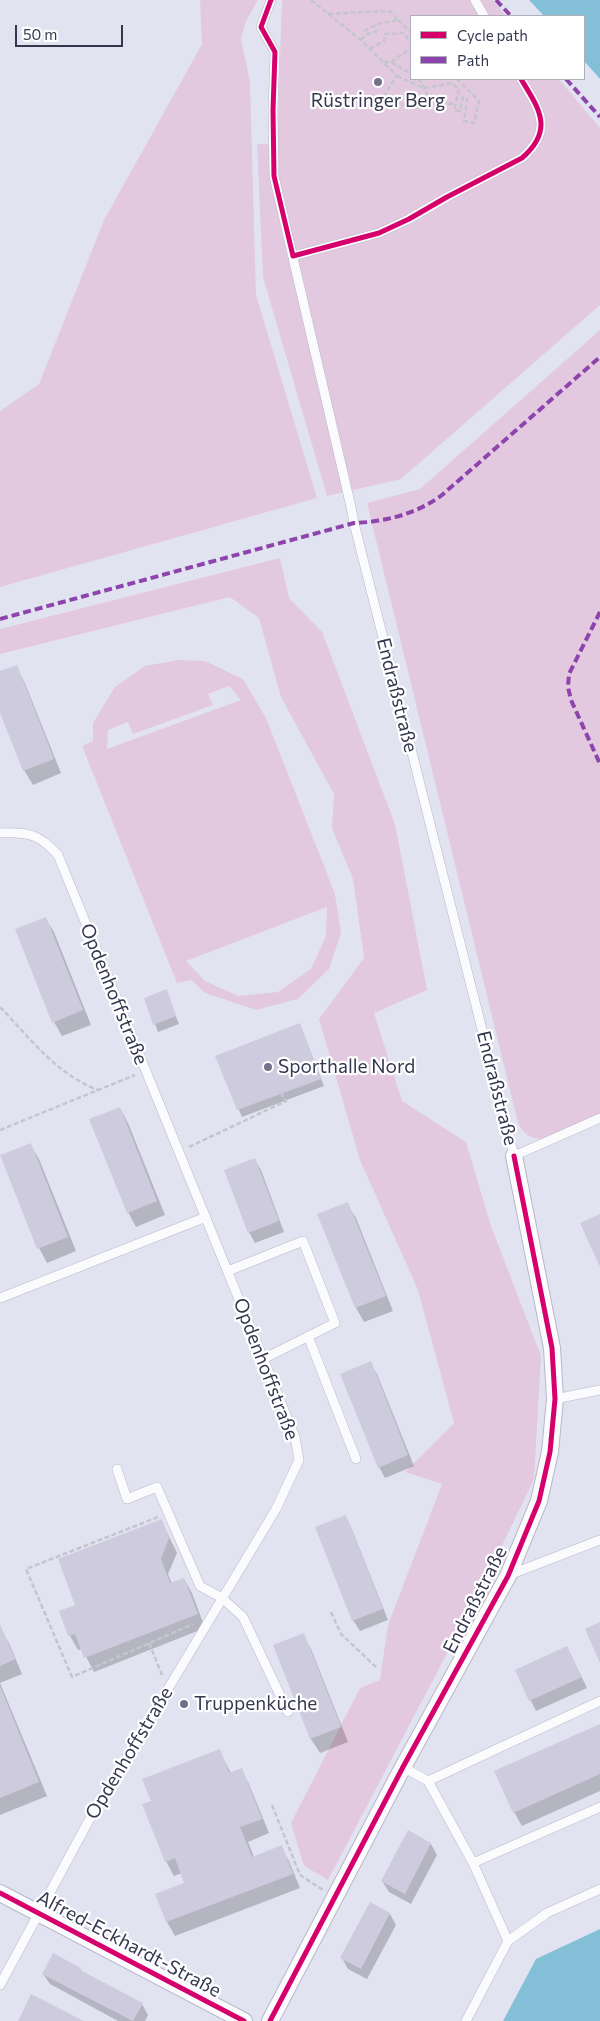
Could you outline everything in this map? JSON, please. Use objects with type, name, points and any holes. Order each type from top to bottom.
[{"type":"street","name":"Endraßstraße","points":[[270,2021],[508,1576],[538,1501],[550,1452],[555,1399],[552,1348],[514,1156]]},
{"type":"street","name":"Alfred-Eckhardt-Straße","points":[[0,1893],[244,2021]]},
{"type":"lane","name":"Endraßstraße","points":[[271,0],[261,27],[275,52],[272,110],[274,176],[354,523],[514,1156]]},
{"type":"lane","points":[[475,0],[483,15]]},
{"type":"lane","points":[[293,256],[379,232],[409,219],[522,158],[540,137],[542,127],[536,104],[522,80]]},
{"type":"lane","name":"Opdenhoffstraße","points":[[0,833],[30,834],[45,841],[58,856],[295,1437],[299,1460],[276,1509],[88,1822],[0,1985]]},
{"type":"lane","points":[[514,1156],[600,1118]]},
{"type":"lane","points":[[0,1298],[206,1217]]},
{"type":"lane","points":[[228,1271],[303,1241],[335,1323],[263,1358]]},
{"type":"lane","points":[[308,1336],[356,1459]]},
{"type":"lane","points":[[555,1399],[600,1390]]},
{"type":"lane","points":[[116,1469],[127,1499],[157,1487],[200,1586],[222,1598],[243,1617],[288,1712]]},
{"type":"lane","points":[[508,1576],[600,1540]]},
{"type":"lane","points":[[428,1781],[600,1701]]},
{"type":"lane","points":[[404,1768],[428,1781],[473,1862],[508,1941]]},
{"type":"lane","points":[[473,1862],[600,1806]]},
{"type":"lane","points":[[466,2021],[508,1941],[547,1912],[600,1889]]},
{"type":"path","points":[[311,0],[361,40],[397,76],[424,88],[452,83],[459,89],[454,110],[460,111],[463,97],[467,99],[464,121],[474,123],[479,101],[458,80]]},
{"type":"path","points":[[327,14],[391,12],[410,31]]},
{"type":"path","points":[[364,31],[374,25],[398,20]]},
{"type":"path","points":[[361,40],[367,34],[376,32],[374,25]]},
{"type":"path","points":[[370,49],[384,41],[385,34],[404,33],[410,42]]},
{"type":"path","points":[[391,62],[410,49]]},
{"type":"path","points":[[384,62],[391,62],[410,72]]},
{"type":"path","points":[[397,76],[380,100],[420,108],[431,103],[456,104]]},
{"type":"path","points":[[419,80],[431,103]]},
{"type":"path","points":[[0,1007],[61,1070],[81,1083],[98,1090]]},
{"type":"path","points":[[0,1122],[2,1129],[146,1070]]},
{"type":"path","points":[[179,1152],[286,1101],[281,1093]]},
{"type":"path","points":[[168,1512],[26,1570],[72,1677],[193,1624]]},
{"type":"path","points":[[332,1612],[341,1634],[377,1668]]},
{"type":"path","points":[[149,1643],[163,1677],[172,1682]]},
{"type":"path","points":[[272,1805],[300,1875],[336,1897]]},
{"type":"shaded area","points":[[200,0],[258,0],[246,21],[241,39],[250,82],[256,295],[317,498],[0,587],[0,411],[39,384],[104,220],[202,44]]},
{"type":"shaded area","points":[[282,0],[493,0],[505,15],[410,15],[410,80],[560,80],[600,128],[600,305],[401,479],[327,496],[263,277],[257,144],[277,144]]},
{"type":"shaded area","points":[[600,330],[600,1114],[543,1139],[538,1139],[528,1135],[518,1123],[367,503],[420,489]]},
{"type":"shaded area","points":[[280,558],[289,598],[322,632],[395,824],[427,990],[374,1013],[402,1101],[466,1142],[491,1226],[541,1356],[534,1479],[485,1581],[328,1880],[304,1866],[291,1823],[360,1688],[380,1680],[388,1625],[442,1484],[405,1472],[454,1423],[418,1290],[360,1160],[319,1019],[364,958],[353,879],[332,828],[334,794],[281,697],[259,618],[230,597],[0,654],[0,629]]},
{"type":"shaded area","points":[[178,660],[205,661],[243,679],[266,718],[335,894],[341,933],[329,969],[298,999],[256,1010],[205,993],[191,980],[177,983],[82,746],[93,741],[93,723],[115,687],[145,666]],"holes":[[[229,686],[241,700],[107,749],[108,730],[128,722],[133,734],[213,705],[208,694]],[[327,907],[326,936],[311,969],[278,992],[238,996],[205,981],[186,961]]]},
{"type":"water","points":[[529,0],[600,0],[600,79],[585,62],[585,15],[543,15]]},
{"type":"water","points":[[600,1929],[600,2021],[503,2021],[536,1959]]},
{"type":"building","points":[[17,665],[54,759],[23,771],[0,713],[0,671]]},
{"type":"building","points":[[46,917],[83,1010],[52,1023],[15,929]]},
{"type":"building","points":[[167,989],[176,1016],[153,1025],[144,998]]},
{"type":"building","name":"Sporthalle Nord","points":[[300,1023],[321,1079],[237,1110],[215,1056]]},
{"type":"building","points":[[120,1107],[157,1201],[127,1213],[89,1119]]},
{"type":"building","points":[[31,1143],[68,1237],[37,1249],[0,1155]]},
{"type":"building","points":[[255,1158],[279,1221],[248,1233],[224,1170]]},
{"type":"building","points":[[348,1202],[386,1296],[355,1308],[317,1214]]},
{"type":"building","points":[[600,1214],[600,1267],[580,1223]]},
{"type":"building","points":[[371,1361],[408,1455],[378,1468],[340,1374]]},
{"type":"building","points":[[346,1515],[383,1609],[352,1621],[315,1527]]},
{"type":"building","points":[[162,1519],[169,1538],[161,1559],[170,1583],[184,1578],[198,1614],[84,1658],[75,1634],[68,1636],[59,1611],[75,1605],[58,1559]]},
{"type":"building","points":[[600,1622],[600,1663],[585,1629]]},
{"type":"building","points":[[0,1624],[15,1659],[0,1666]]},
{"type":"building","points":[[304,1633],[341,1727],[310,1739],[273,1645]]},
{"type":"building","points":[[567,1646],[582,1677],[529,1701],[515,1670]]},
{"type":"building","points":[[0,1686],[39,1782],[0,1798]]},
{"type":"building","points":[[600,1724],[600,1774],[513,1813],[494,1771]]},
{"type":"building","points":[[220,1749],[229,1773],[242,1768],[262,1819],[240,1827],[252,1857],[282,1845],[293,1874],[166,1922],[155,1894],[184,1883],[175,1858],[165,1862],[142,1804],[151,1801],[142,1779]]},
{"type":"building","points":[[408,1830],[431,1843],[405,1894],[381,1881]]},
{"type":"building","points":[[370,1902],[390,1913],[361,1969],[340,1958]]},
{"type":"building","points":[[53,1953],[81,1968],[80,1970],[143,2003],[133,2021],[42,1974]]},
{"type":"building","points":[[31,1994],[84,2021],[18,2021]]},
{"type":"marked path","points":[[496,0],[510,15]]},
{"type":"marked path","points":[[567,80],[600,117]]},
{"type":"marked path","points":[[0,619],[354,523],[388,519],[411,512],[442,495],[600,357]]},
{"type":"marked path","points":[[600,612],[569,674],[568,687],[571,700],[600,764]]},
{"type":"cycle path","points":[[271,0],[261,27],[275,52],[273,110],[274,176],[293,256],[379,233],[409,219],[522,158],[532,148],[538,138],[541,120],[534,100],[522,80]]},
{"type":"cycle path","points":[[270,2021],[403,1767],[508,1576],[539,1501],[550,1452],[555,1399],[552,1348],[514,1156]]},
{"type":"cycle path","points":[[0,1893],[244,2021]]},
{"type":"place","name":"Rüstringer Berg","points":[[378,82]]},
{"type":"place","name":"Sporthalle Nord","points":[[268,1067]]},
{"type":"place","name":"Truppenküche","points":[[184,1704]]}]
